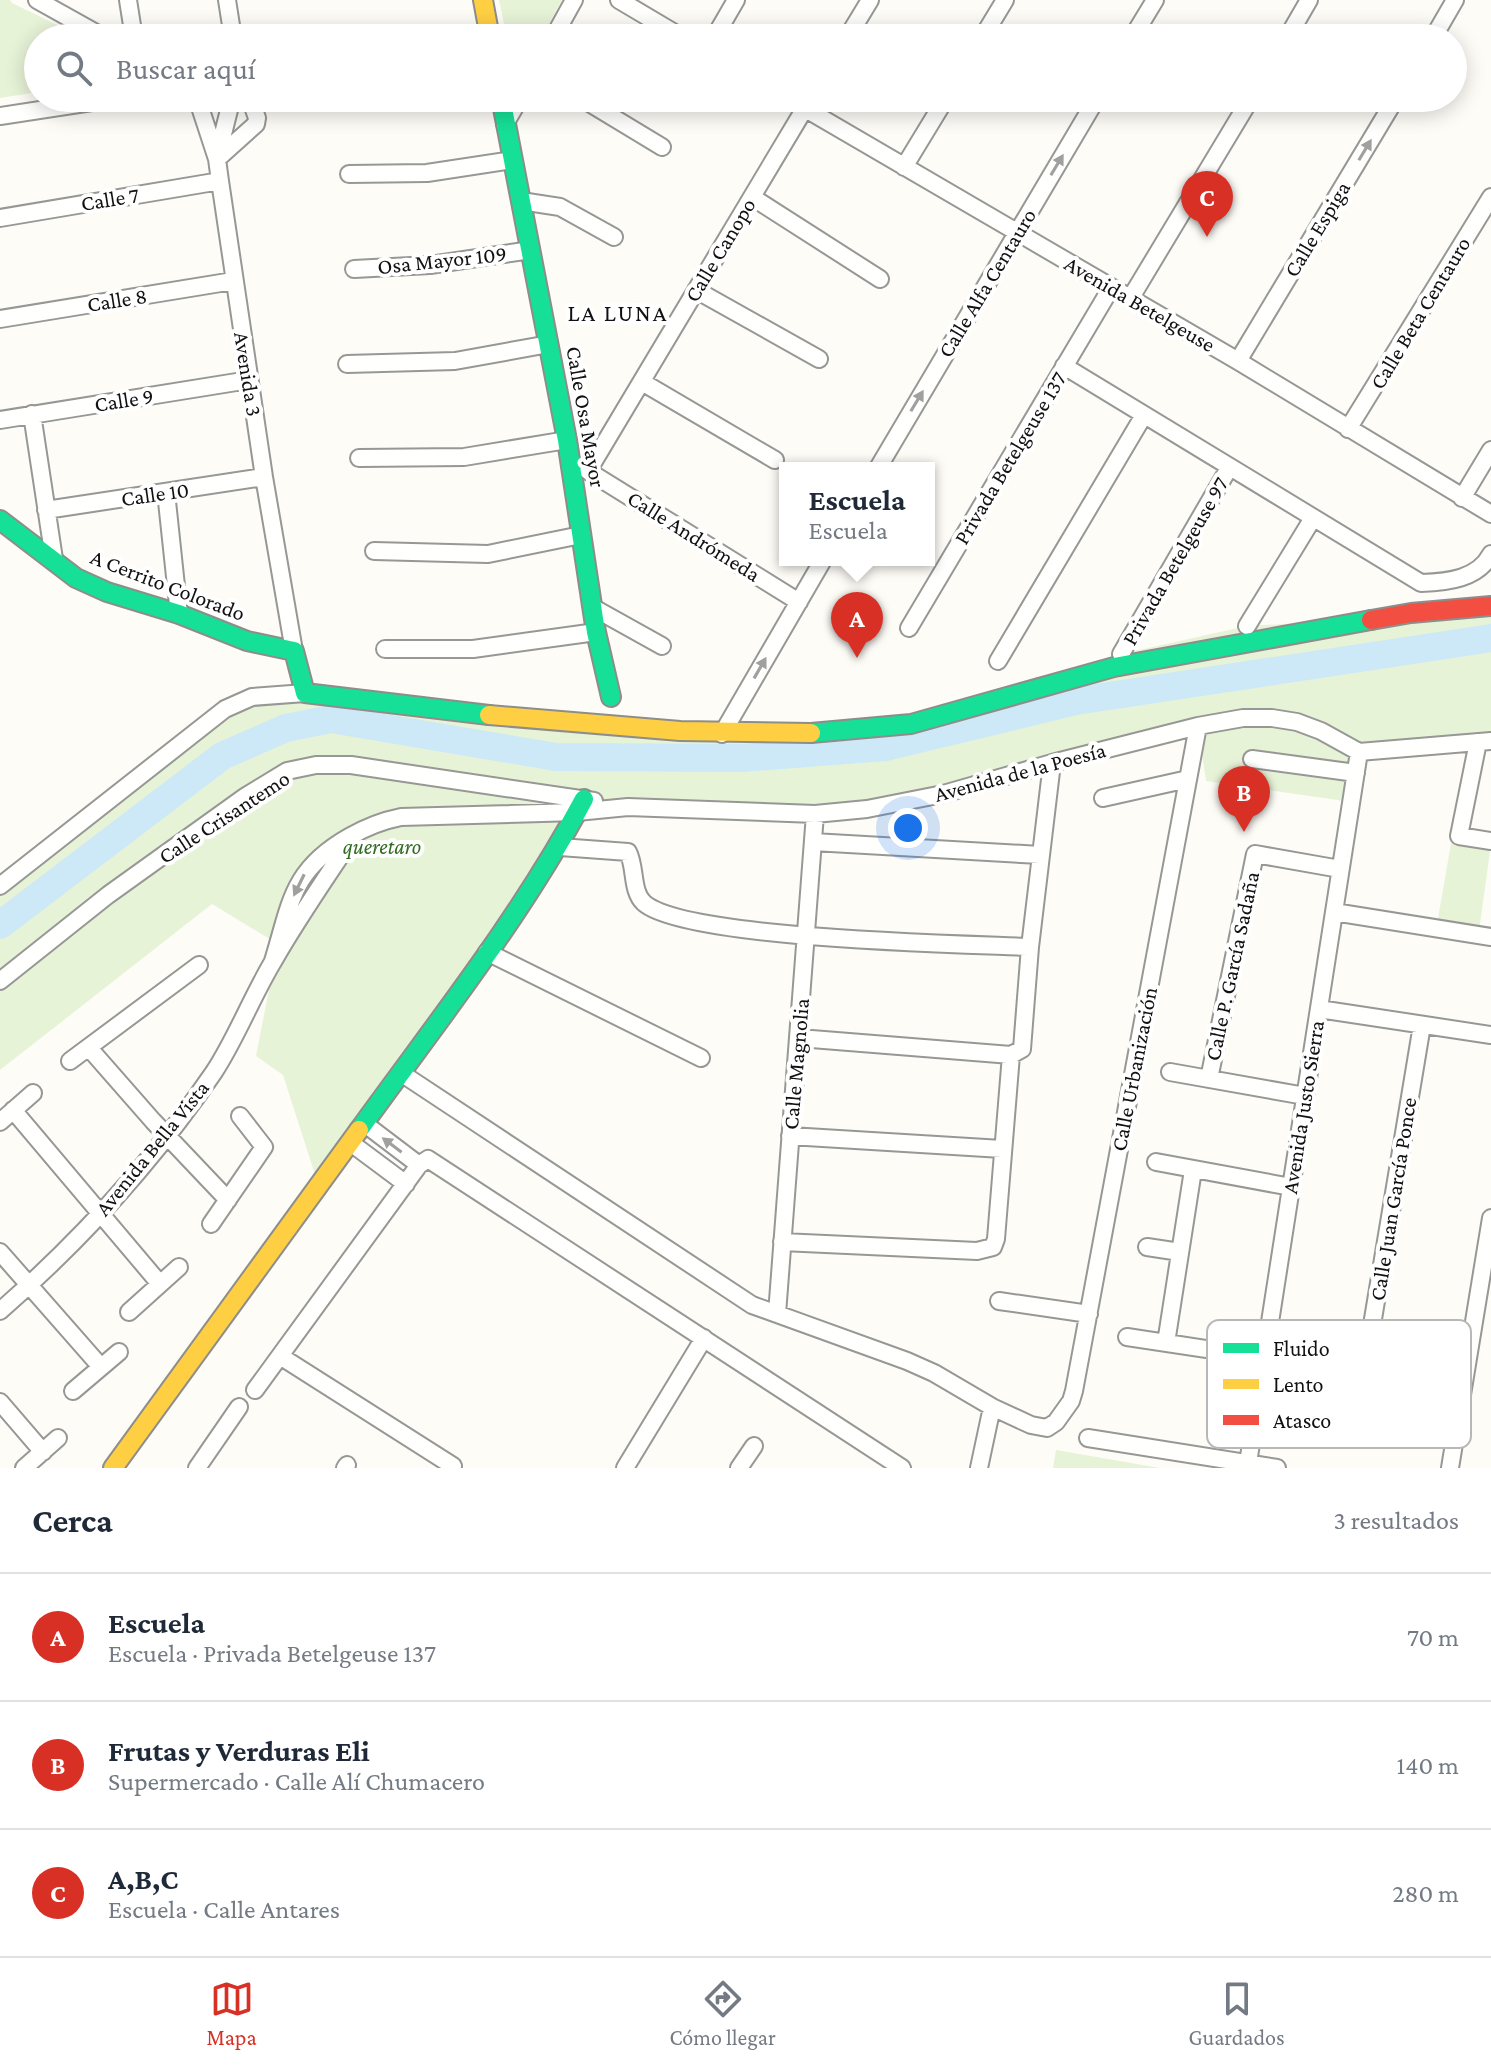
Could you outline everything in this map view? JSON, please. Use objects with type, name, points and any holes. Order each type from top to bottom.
[{"type":"main road","points":[[483,0],[487,24]]},
{"type":"main road","name":"Calle Osa Mayor","points":[[503,112],[567,440],[580,472],[581,535],[596,632],[611,697]]},
{"type":"main road","name":"A Cerrito Colorado","points":[[0,520],[76,578],[107,592],[179,614],[247,641],[294,651]]},
{"type":"main road","points":[[294,651],[305,693],[579,726],[781,734],[885,728],[1011,697],[1114,667],[1411,613],[1491,606]]},
{"type":"main road","points":[[113,1468],[487,952],[560,847],[581,806]]},
{"type":"street","points":[[37,0],[80,24]]},
{"type":"street","points":[[128,0],[132,24]]},
{"type":"street","points":[[227,0],[231,24]]},
{"type":"street","points":[[561,24],[574,0]]},
{"type":"street","points":[[619,0],[659,24]]},
{"type":"street","points":[[722,24],[736,0]]},
{"type":"street","points":[[855,24],[870,0]]},
{"type":"street","points":[[990,24],[1005,0]]},
{"type":"street","points":[[1140,24],[1155,0]]},
{"type":"street","points":[[1295,24],[1309,0]]},
{"type":"street","points":[[1441,24],[1455,0]]},
{"type":"street","points":[[0,116],[26,112]]},
{"type":"street","name":"Avenida 3","points":[[202,112],[217,159],[233,281],[294,651]]},
{"type":"street","points":[[217,159],[228,112]]},
{"type":"street","points":[[217,159],[256,124],[255,112]]},
{"type":"street","points":[[505,124],[512,112]]},
{"type":"street","points":[[604,112],[662,147]]},
{"type":"street","name":"Calle Canopo","points":[[580,472],[642,382],[803,112]]},
{"type":"street","name":"Avenida Betelgeuse","points":[[822,112],[904,167],[1238,361],[1491,514]]},
{"type":"street","points":[[904,167],[937,112]]},
{"type":"street","name":"Calle Alfa Centauro","points":[[882,462],[1089,112]]},
{"type":"street","points":[[1130,299],[1243,112]]},
{"type":"street","name":"Calle Espiga","points":[[1238,361],[1388,112]]},
{"type":"street","points":[[349,174],[427,173],[513,160]]},
{"type":"street","name":"Calle 7","points":[[0,218],[220,181]]},
{"type":"street","points":[[752,197],[880,279]]},
{"type":"street","name":"Calle Beta Centauro","points":[[1348,429],[1491,197]]},
{"type":"street","points":[[521,201],[560,207],[614,237]]},
{"type":"street","name":"Osa Mayor 109","points":[[354,269],[430,265],[531,250]]},
{"type":"street","name":"Calle 8","points":[[0,319],[233,281]]},
{"type":"street","name":"Privada Betelgeuse 137","points":[[909,628],[1111,288]]},
{"type":"street","points":[[696,290],[819,359]]},
{"type":"street","points":[[347,364],[455,361],[549,344]]},
{"type":"street","name":"Privada Betelgeuse 97","points":[[1064,366],[1421,583],[1442,582],[1476,573],[1491,554]]},
{"type":"street","name":"Calle 9","points":[[0,420],[249,380]]},
{"type":"street","points":[[642,382],[775,460]]},
{"type":"street","points":[[32,414],[54,559]]},
{"type":"street","points":[[998,661],[1144,415]]},
{"type":"street","points":[[359,458],[464,457],[567,440]]},
{"type":"street","points":[[1462,498],[1491,450]]},
{"type":"street","name":"Privada Betelgeuse 97","points":[[1121,654],[1229,468]]},
{"type":"street","name":"Calle Andrómeda","points":[[580,472],[799,602]]},
{"type":"street","name":"Calle 10","points":[[46,510],[264,477]]},
{"type":"street","points":[[166,492],[179,614]]},
{"type":"street","points":[[1247,626],[1313,518]]},
{"type":"street","points":[[374,551],[488,554],[581,535]]},
{"type":"street","points":[[722,734],[820,566]]},
{"type":"street","points":[[592,607],[662,646]]},
{"type":"street","points":[[385,649],[473,649],[596,632]]},
{"type":"street","points":[[0,886],[225,709],[252,697],[305,693]]},
{"type":"street","name":"Avenida de la Poesía","points":[[581,806],[815,814],[867,809],[943,794],[1198,726],[1243,718],[1297,722],[1359,752]]},
{"type":"street","name":"Calle Urbanización","points":[[992,1407],[1031,1425],[1047,1428],[1065,1411],[1074,1391],[1198,726]]},
{"type":"street","points":[[1359,752],[1484,741],[1459,836],[1491,841]]},
{"type":"street","name":"Avenida Justo Sierra","points":[[1270,1320],[1359,752]]},
{"type":"street","points":[[1252,759],[1356,773]]},
{"type":"street","points":[[799,1038],[1011,1055],[1022,1049],[1030,947],[1052,763]]},
{"type":"street","name":"Calle Crisantemo","points":[[0,981],[108,895],[246,796],[287,771],[316,765],[351,765],[581,806]]},
{"type":"street","points":[[1103,798],[1188,779]]},
{"type":"street","name":"Avenida Bella Vista","points":[[0,1311],[100,1214],[167,1136],[215,1070],[273,961],[293,898],[308,867],[331,847],[378,821],[401,817],[581,806]]},
{"type":"street","name":"Calle Magnolia","points":[[777,1314],[815,814]]},
{"type":"street","points":[[813,842],[1040,855]]},
{"type":"street","points":[[560,847],[628,852],[639,897],[646,905],[705,924],[807,935],[1030,947]]},
{"type":"street","name":"Calle P. García Sadaña","points":[[1209,1079],[1255,854],[1340,869]]},
{"type":"street","points":[[1334,912],[1491,937]]},
{"type":"street","points":[[487,952],[701,1058]]},
{"type":"street","points":[[70,1061],[199,965]]},
{"type":"street","points":[[1319,1009],[1491,1035]]},
{"type":"street","name":"Calle Juan García Ponce","points":[[1373,1320],[1422,1025]]},
{"type":"street","points":[[89,1048],[228,1200]]},
{"type":"street","points":[[782,1242],[987,1250],[993,1247],[1011,1055]]},
{"type":"street","points":[[1170,1072],[1305,1096]]},
{"type":"street","points":[[401,1073],[752,1305],[907,1361],[992,1407],[979,1468]]},
{"type":"street","points":[[0,1122],[33,1093]]},
{"type":"street","points":[[13,1110],[160,1284]]},
{"type":"street","points":[[211,1224],[264,1147],[240,1116]]},
{"type":"street","points":[[365,1124],[419,1165]]},
{"type":"street","points":[[790,1136],[1002,1149]]},
{"type":"street","points":[[351,1143],[406,1184]]},
{"type":"street","points":[[255,1390],[419,1165],[428,1159],[902,1468]]},
{"type":"street","points":[[1156,1162],[1291,1187]]},
{"type":"street","points":[[1166,1343],[1193,1170]]},
{"type":"street","points":[[1471,1339],[1491,1218]]},
{"type":"street","points":[[1147,1247],[1180,1252]]},
{"type":"street","points":[[0,1252],[101,1367]]},
{"type":"street","points":[[129,1312],[179,1267]]},
{"type":"street","points":[[999,1301],[1089,1314]]},
{"type":"street","points":[[1127,1337],[1207,1349]]},
{"type":"street","points":[[625,1468],[704,1338]]},
{"type":"street","points":[[73,1391],[119,1352]]},
{"type":"street","points":[[280,1356],[453,1466]]},
{"type":"street","points":[[0,1402],[43,1452]]},
{"type":"street","points":[[197,1468],[239,1407]]},
{"type":"street","points":[[24,1468],[58,1438]]},
{"type":"street","points":[[1088,1438],[1277,1468]]},
{"type":"street","points":[[739,1468],[754,1446]]},
{"type":"street","name":"Avenida Justo Sierra","points":[[1248,1463],[1250,1448]]},
{"type":"street","points":[[1450,1468],[1453,1448]]},
{"type":"green space","points":[[0,0],[10,0],[55,24],[24,24],[24,94],[0,98]]},
{"type":"green space","points":[[499,0],[562,0],[549,24],[504,24]]},
{"type":"green space","name":"queretaro","points":[[1491,606],[1491,747],[1359,752],[1351,802],[1206,781],[1198,727],[984,782],[815,814],[577,813],[319,1187],[283,1075],[256,1056],[278,944],[212,904],[0,1070],[0,886],[252,697],[579,726],[885,728],[1121,654],[1247,626],[1387,618]]},
{"type":"green space","points":[[1452,838],[1491,844],[1479,931],[1437,924]]},
{"type":"green space","points":[[1056,1450],[1160,1468],[1053,1468]]},
{"type":"waterway","points":[[0,925],[222,756],[286,728],[331,719],[556,757],[742,758],[886,747],[1076,701],[1491,638]]},
{"type":"traffic: fast","points":[[504,112],[567,440],[596,632],[611,697]]},
{"type":"traffic: fast","points":[[0,520],[76,578],[107,592],[179,614],[247,641],[294,651],[305,693],[489,715]]},
{"type":"traffic: fast","points":[[811,733],[911,724],[1114,667],[1371,620]]},
{"type":"traffic: fast","points":[[359,1130],[506,927],[584,799]]},
{"type":"traffic: slow","points":[[483,0],[487,24]]},
{"type":"traffic: slow","points":[[489,715],[680,731],[811,733]]},
{"type":"traffic: slow","points":[[113,1468],[359,1130]]},
{"type":"traffic: jam","points":[[1371,620],[1491,606]]},
{"type":"place","name":"A,B,C","points":[[1207,237]]},
{"type":"place","name":"Escuela","points":[[857,658]]},
{"type":"place","name":"Frutas y Verduras Eli","points":[[1244,832]]},
{"type":"district","name":"LA LUNA","points":[[618,312]]}]
